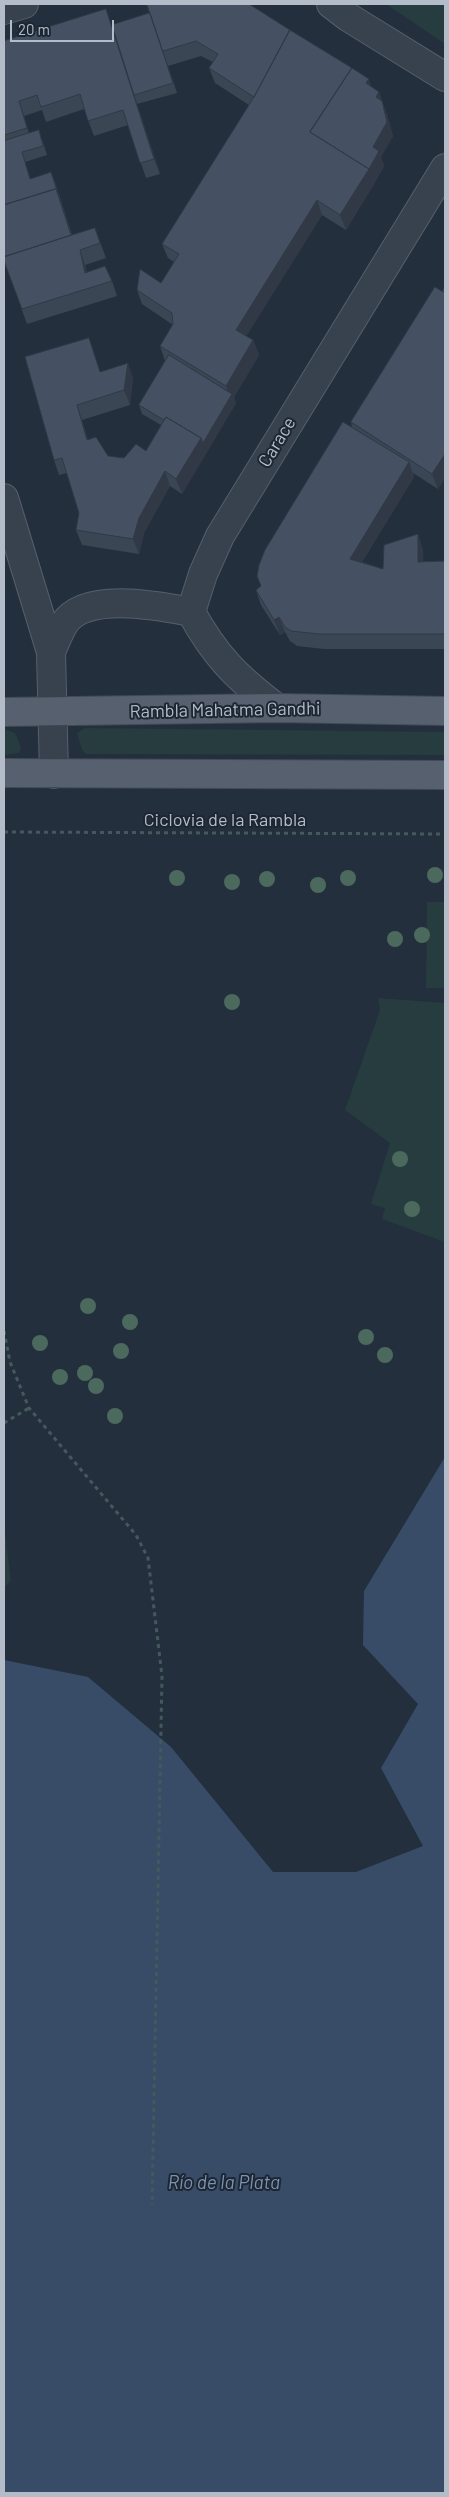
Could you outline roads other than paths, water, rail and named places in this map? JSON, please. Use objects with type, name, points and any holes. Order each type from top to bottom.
[{"type":"main road","name":"Rambla Mahatma Gandhi","points":[[4,712],[277,708],[445,711]]},
{"type":"main road","points":[[4,773],[445,775]]},
{"type":"street","points":[[4,10],[24,4]]},
{"type":"street","points":[[331,4],[348,17],[445,77]]},
{"type":"street","name":"Carace","points":[[191,612],[203,574],[220,536],[445,168]]},
{"type":"street","points":[[4,498],[51,652],[54,774]]},
{"type":"street","points":[[51,652],[65,622],[80,610],[96,606],[147,604],[191,612],[219,657],[242,682],[277,708]]},
{"type":"water","name":"Río de la Plata","points":[[445,1457],[445,2493],[4,2493],[4,1660],[88,1677],[171,1747],[273,1872],[356,1872],[423,1846],[381,1768],[418,1704],[363,1645],[364,1591]]}]
